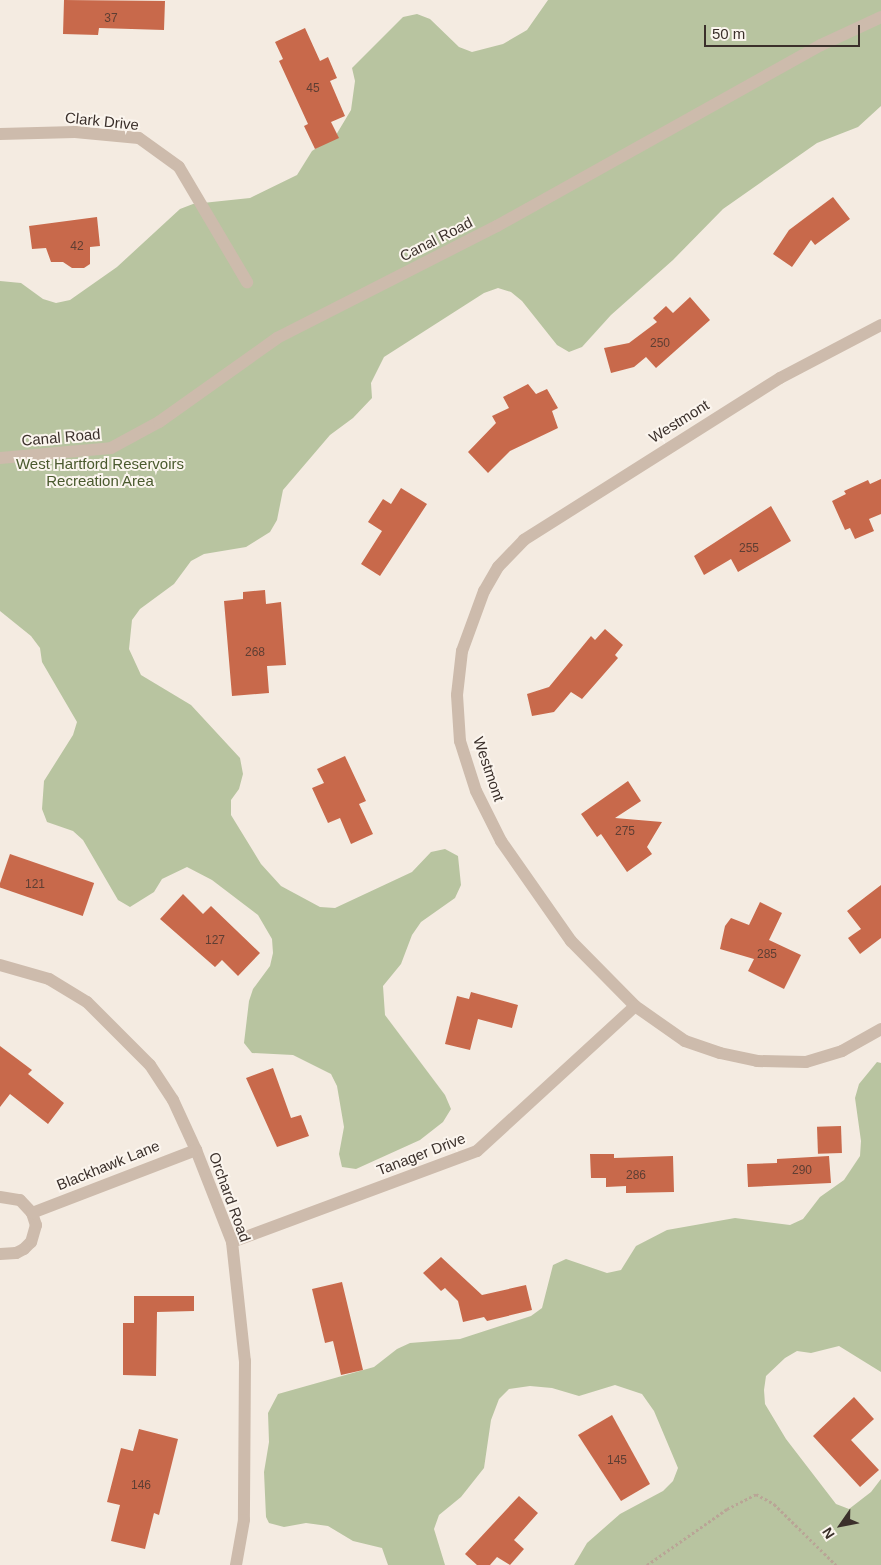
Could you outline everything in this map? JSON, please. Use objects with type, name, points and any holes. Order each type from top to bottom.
[{"type":"street","name":"Canal Road","points":[[0,458],[111,448],[160,422],[277,338],[496,226],[820,45],[881,17]]},
{"type":"street","name":"Clark Drive","points":[[0,134],[75,132],[139,138],[179,167],[247,282]]},
{"type":"street","name":"Westmont","points":[[881,325],[780,378],[524,540],[498,567],[471,622],[462,652],[457,695],[460,741],[476,791],[501,841],[571,941],[635,1006],[685,1041],[720,1053],[757,1061],[806,1062],[842,1051],[881,1029]]},
{"type":"street","name":"Orchard Road","points":[[0,965],[49,979],[87,1002],[150,1065],[173,1100],[196,1150],[232,1242],[245,1361],[244,1520],[236,1565]]},
{"type":"street","name":"Tanager Drive","points":[[232,1242],[477,1151],[635,1006]]},
{"type":"street","name":"Blackhawk Lane","points":[[32,1213],[196,1150]]},
{"type":"street","points":[[0,1197],[20,1200],[32,1213],[36,1225],[31,1242],[16,1254],[0,1254]]},
{"type":"path","points":[[647,1565],[727,1509],[756,1494],[774,1504],[836,1565]]},
{"type":"green space","name":"West Hartford Reservoirs Recreation Area","points":[[548,0],[881,0],[881,106],[858,127],[817,143],[723,209],[673,260],[611,315],[582,347],[569,352],[557,345],[522,301],[511,292],[498,288],[484,293],[384,357],[371,383],[372,398],[353,418],[330,435],[283,490],[277,520],[270,532],[246,547],[204,554],[191,561],[174,584],[140,609],[132,620],[129,649],[141,675],[191,705],[240,758],[243,774],[239,789],[231,800],[231,815],[261,864],[281,886],[320,907],[335,908],[412,872],[431,852],[445,849],[458,856],[461,885],[455,898],[421,922],[412,935],[401,964],[383,986],[385,1015],[445,1095],[451,1109],[443,1122],[420,1140],[356,1169],[342,1167],[339,1154],[344,1127],[337,1086],[331,1074],[293,1055],[252,1053],[244,1043],[249,1001],[253,989],[270,966],[273,953],[272,939],[258,915],[212,880],[187,867],[162,879],[154,892],[130,907],[118,900],[83,840],[73,831],[47,822],[42,809],[44,781],[73,735],[77,722],[42,662],[40,648],[31,636],[0,611],[0,281],[21,283],[43,299],[56,303],[70,300],[117,267],[180,209],[193,204],[250,198],[297,175],[312,151],[336,135],[351,110],[355,81],[352,68],[403,17],[417,14],[430,19],[459,47],[472,52],[503,44],[527,30]]},
{"type":"green space","points":[[877,1062],[881,1063],[881,1372],[839,1346],[811,1353],[797,1351],[785,1358],[766,1376],[764,1390],[765,1404],[786,1439],[836,1504],[849,1509],[871,1492],[881,1479],[881,1565],[574,1565],[587,1543],[620,1514],[663,1491],[673,1481],[678,1468],[654,1411],[642,1394],[615,1385],[579,1396],[552,1388],[530,1386],[509,1389],[499,1399],[491,1420],[484,1468],[461,1497],[439,1515],[434,1529],[445,1565],[388,1565],[382,1548],[353,1541],[328,1526],[306,1523],[284,1527],[269,1523],[266,1517],[264,1472],[269,1442],[268,1413],[278,1394],[374,1367],[397,1349],[410,1343],[460,1339],[531,1316],[542,1308],[553,1265],[566,1259],[607,1273],[621,1270],[636,1246],[667,1230],[735,1218],[790,1225],[803,1219],[820,1197],[844,1180],[860,1156],[861,1141],[855,1098],[859,1084]]},
{"type":"building","points":[[64,0],[165,1],[164,30],[99,28],[98,35],[63,34]]},
{"type":"building","points":[[305,28],[320,61],[328,57],[337,78],[330,81],[345,116],[331,122],[339,138],[315,149],[304,126],[308,124],[279,61],[283,59],[275,42]]},
{"type":"building","points":[[833,197],[850,219],[815,245],[811,240],[792,267],[773,254],[789,230]]},
{"type":"building","points":[[97,217],[100,246],[90,247],[90,264],[84,268],[72,268],[63,262],[51,262],[46,248],[32,249],[29,226]]},
{"type":"building","points":[[690,297],[710,320],[656,368],[646,357],[634,367],[611,373],[604,348],[629,343],[657,322],[653,318],[666,306],[673,313]]},
{"type":"building","points":[[528,384],[536,394],[547,389],[558,408],[552,411],[558,428],[510,451],[488,473],[468,452],[496,423],[492,416],[509,408],[503,397]]},
{"type":"building","points":[[881,479],[881,514],[869,519],[874,531],[855,539],[850,528],[845,530],[832,501],[846,494],[844,491],[868,480],[870,484]]},
{"type":"building","points":[[401,488],[427,504],[380,576],[361,564],[382,531],[368,522],[383,499],[391,504]]},
{"type":"building","points":[[771,506],[791,541],[738,572],[731,559],[704,575],[694,556]]},
{"type":"building","points":[[265,590],[266,604],[281,602],[286,665],[267,666],[269,693],[232,696],[224,601],[243,599],[243,592]]},
{"type":"building","points":[[605,629],[623,645],[615,655],[618,658],[582,699],[571,692],[554,712],[532,716],[527,694],[549,687],[591,636],[595,640]]},
{"type":"building","points":[[345,756],[366,801],[359,804],[373,834],[351,844],[340,818],[328,823],[312,788],[324,783],[317,769]]},
{"type":"building","points":[[628,781],[641,801],[615,818],[662,822],[647,847],[652,854],[627,872],[601,834],[597,837],[581,814]]},
{"type":"building","points":[[10,854],[94,883],[83,916],[0,888]]},
{"type":"building","points":[[881,885],[881,938],[860,954],[848,938],[861,929],[847,911]]},
{"type":"building","points":[[183,894],[203,914],[211,906],[260,953],[238,976],[222,960],[215,967],[160,919]]},
{"type":"building","points":[[760,902],[782,913],[769,940],[801,955],[784,989],[748,971],[754,959],[720,949],[725,926],[731,918],[749,925]]},
{"type":"building","points":[[471,992],[518,1005],[512,1028],[478,1019],[470,1050],[445,1044],[457,996],[469,999]]},
{"type":"building","points":[[0,1046],[32,1070],[28,1074],[64,1103],[48,1124],[10,1094],[0,1107]]},
{"type":"building","points":[[273,1068],[291,1118],[301,1115],[309,1136],[277,1147],[246,1078]]},
{"type":"building","points":[[841,1126],[842,1153],[818,1154],[817,1127]]},
{"type":"building","points":[[590,1154],[614,1154],[614,1158],[673,1156],[674,1192],[626,1193],[626,1186],[606,1187],[606,1178],[591,1178]]},
{"type":"building","points":[[829,1156],[831,1183],[748,1187],[747,1164],[777,1163],[777,1159]]},
{"type":"building","points":[[441,1257],[482,1295],[526,1285],[532,1310],[487,1321],[484,1317],[463,1322],[458,1301],[445,1288],[441,1291],[423,1273]]},
{"type":"building","points":[[342,1282],[363,1370],[341,1375],[333,1341],[325,1343],[312,1289]]},
{"type":"building","points":[[134,1296],[194,1296],[194,1311],[157,1312],[156,1376],[123,1375],[123,1323],[134,1323]]},
{"type":"building","points":[[854,1397],[874,1419],[851,1440],[879,1470],[860,1487],[813,1436]]},
{"type":"building","points":[[612,1415],[650,1484],[621,1501],[578,1435]]},
{"type":"building","points":[[139,1429],[178,1439],[159,1515],[154,1513],[145,1549],[111,1541],[120,1505],[107,1502],[121,1448],[133,1451]]},
{"type":"building","points":[[519,1496],[538,1513],[514,1540],[524,1549],[510,1565],[497,1557],[490,1565],[477,1565],[465,1554]]}]
